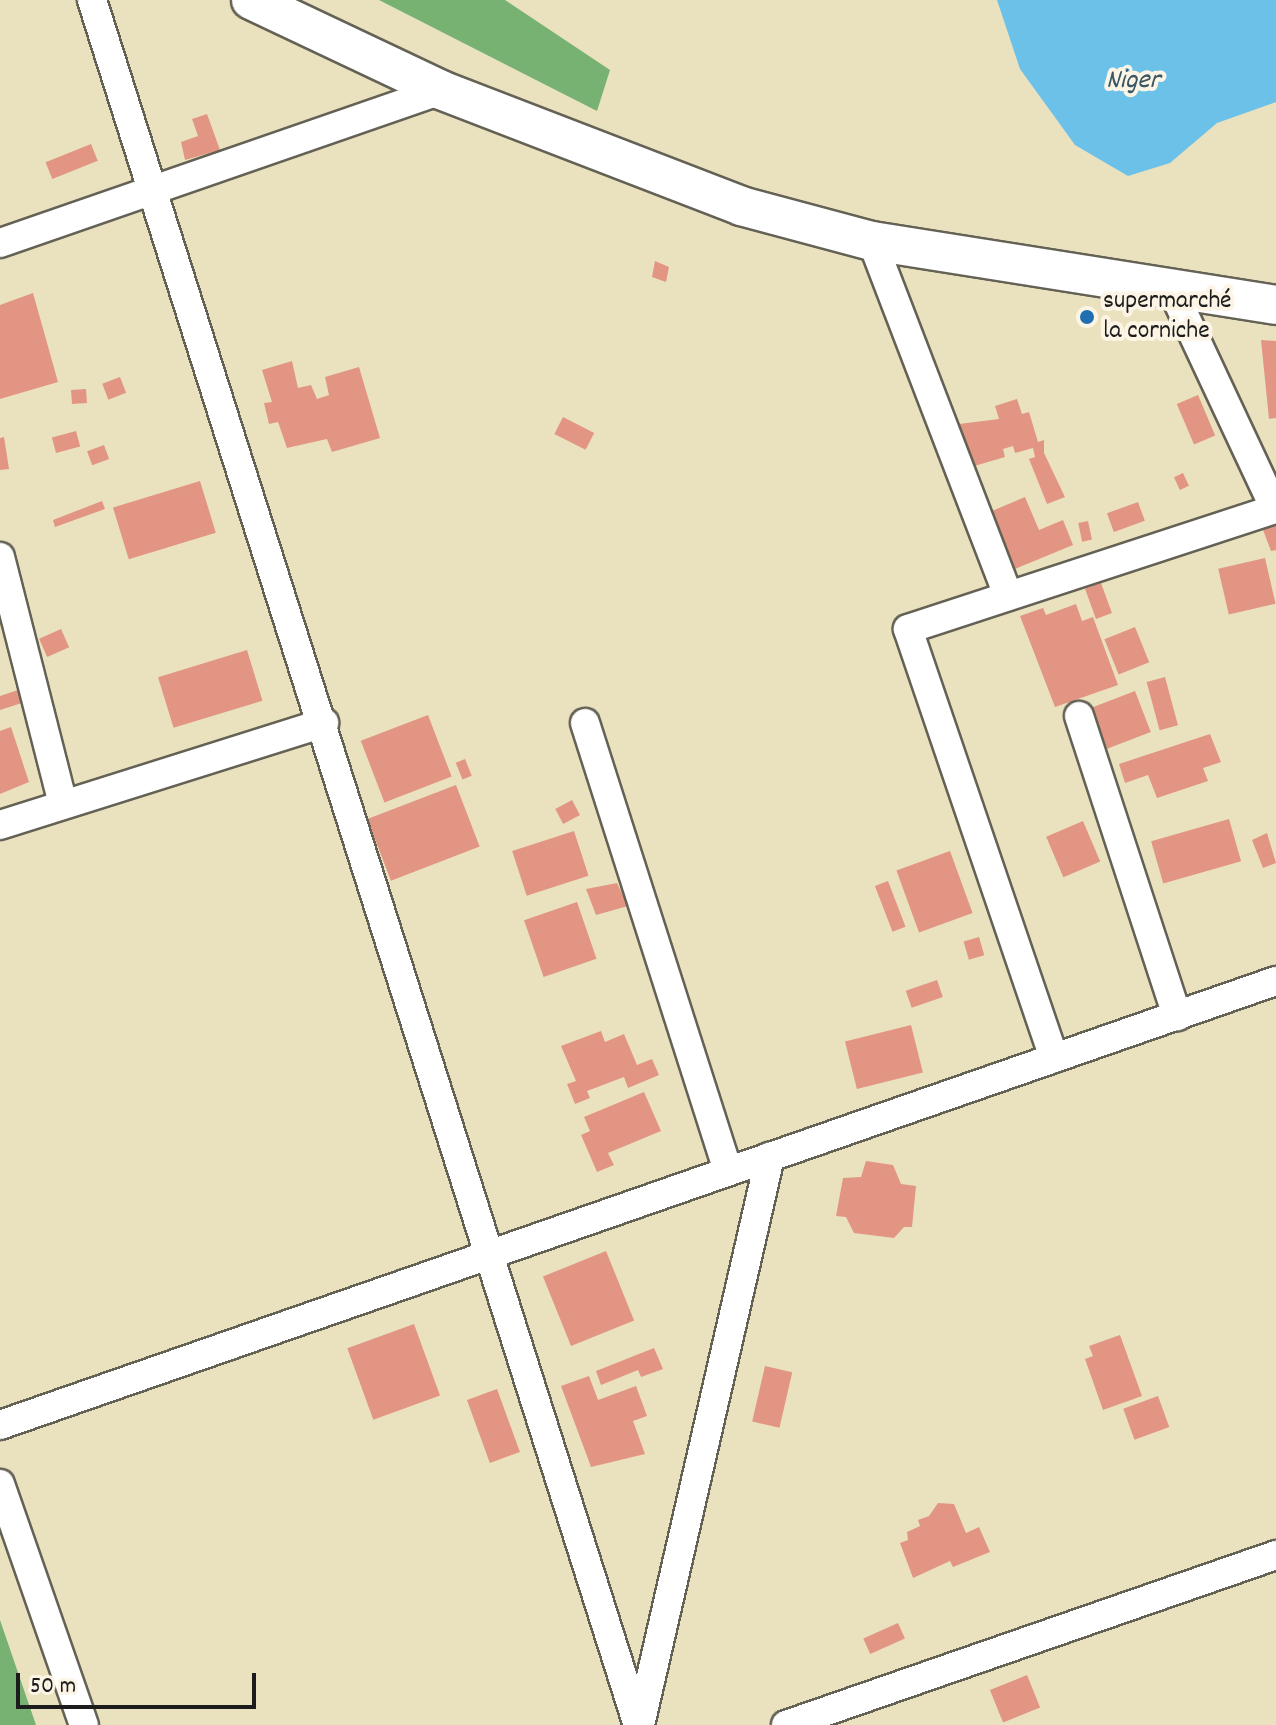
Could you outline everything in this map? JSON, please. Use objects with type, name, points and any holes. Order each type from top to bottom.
[{"type":"main road","points":[[251,0],[441,90],[741,206],[872,241],[1276,305]]},
{"type":"street","points":[[92,0],[156,189],[639,1725]]},
{"type":"street","points":[[0,243],[441,90]]},
{"type":"street","points":[[872,241],[1008,596]]},
{"type":"street","points":[[1054,1058],[908,629],[1275,509],[1172,289]]},
{"type":"street","points":[[0,557],[63,804]]},
{"type":"street","points":[[1079,716],[1177,1016]]},
{"type":"street","points":[[0,825],[324,723]]},
{"type":"street","points":[[585,723],[728,1171]]},
{"type":"street","points":[[0,1425],[1276,981]]},
{"type":"street","points":[[639,1725],[770,1157]]},
{"type":"street","points":[[0,1484],[84,1725]]},
{"type":"street","points":[[786,1725],[1276,1555]]},
{"type":"green space","points":[[379,0],[505,0],[610,70],[597,111]]},
{"type":"green space","points":[[0,1620],[36,1725],[0,1725]]},
{"type":"water","name":"Niger","points":[[997,0],[1276,0],[1276,102],[1217,123],[1170,163],[1128,176],[1075,145],[1020,69]]},
{"type":"building","points":[[207,114],[220,150],[185,160],[181,142],[198,136],[192,119]]},
{"type":"building","points":[[91,144],[98,161],[52,179],[46,162]]},
{"type":"building","points":[[655,261],[669,267],[666,282],[652,277]]},
{"type":"building","points":[[33,293],[58,382],[0,399],[0,305]]},
{"type":"building","points":[[1261,340],[1276,341],[1276,418],[1269,419]]},
{"type":"building","points":[[292,361],[298,388],[311,385],[317,399],[329,395],[325,377],[359,367],[380,438],[332,452],[327,439],[287,448],[278,422],[269,424],[264,403],[272,402],[262,370]]},
{"type":"building","points":[[120,377],[126,393],[108,400],[102,384]]},
{"type":"building","points":[[86,389],[87,403],[72,404],[71,390]]},
{"type":"building","points":[[1198,395],[1215,436],[1194,444],[1177,404]]},
{"type":"building","points":[[1017,399],[1022,414],[1029,412],[1038,442],[1044,440],[1044,453],[1065,497],[1047,504],[1029,459],[1035,457],[1033,448],[1015,453],[1013,446],[1003,449],[1005,457],[964,469],[951,425],[999,419],[995,406]]},
{"type":"building","points":[[563,417],[594,433],[586,450],[554,434]]},
{"type":"building","points":[[76,431],[80,446],[56,453],[52,437]]},
{"type":"building","points":[[4,437],[9,469],[0,470],[0,438]]},
{"type":"building","points":[[104,445],[109,459],[92,465],[87,451]]},
{"type":"building","points":[[1183,473],[1189,486],[1180,490],[1174,477]]},
{"type":"building","points":[[200,481],[216,533],[129,559],[113,508]]},
{"type":"building","points":[[1025,497],[1039,530],[1063,520],[1073,545],[1015,569],[992,511]]},
{"type":"building","points":[[102,501],[105,509],[55,527],[53,520]]},
{"type":"building","points":[[1138,502],[1145,521],[1114,532],[1107,513]]},
{"type":"building","points":[[1276,516],[1276,550],[1271,551],[1260,522]]},
{"type":"building","points":[[1088,521],[1092,540],[1082,542],[1078,523]]},
{"type":"building","points":[[1265,558],[1276,604],[1229,615],[1218,569]]},
{"type":"building","points":[[1101,583],[1112,613],[1096,619],[1085,589]]},
{"type":"building","points":[[1076,604],[1082,621],[1093,617],[1118,685],[1055,707],[1020,616],[1043,608],[1046,615]]},
{"type":"building","points":[[1135,627],[1149,662],[1119,675],[1104,639]]},
{"type":"building","points":[[61,629],[69,647],[47,657],[39,639]]},
{"type":"building","points":[[247,650],[262,701],[174,728],[158,677]]},
{"type":"building","points":[[1165,677],[1178,725],[1160,730],[1147,682]]},
{"type":"building","points":[[21,689],[25,702],[0,710],[0,696]]},
{"type":"building","points":[[1135,691],[1151,732],[1101,751],[1086,710]]},
{"type":"building","points":[[428,715],[452,777],[384,802],[361,741]]},
{"type":"building","points":[[11,727],[29,782],[0,794],[0,731]]},
{"type":"building","points":[[1210,734],[1221,762],[1203,768],[1208,781],[1157,798],[1148,775],[1125,783],[1119,764]]},
{"type":"building","points":[[465,759],[472,776],[462,779],[456,763]]},
{"type":"building","points":[[456,785],[480,847],[391,881],[367,819]]},
{"type":"building","points":[[572,800],[580,815],[563,824],[555,809]]},
{"type":"building","points":[[1229,819],[1241,861],[1163,884],[1151,841]]},
{"type":"building","points":[[1083,821],[1100,862],[1063,877],[1046,837]]},
{"type":"building","points":[[574,831],[589,876],[527,896],[512,851]]},
{"type":"building","points":[[1267,833],[1276,863],[1263,868],[1252,840]]},
{"type":"building","points":[[950,851],[973,913],[919,933],[896,870]]},
{"type":"building","points":[[888,881],[906,927],[892,932],[875,886]]},
{"type":"building","points":[[617,883],[628,906],[596,915],[586,889]]},
{"type":"building","points":[[577,902],[597,959],[544,977],[524,920]]},
{"type":"building","points":[[979,937],[984,955],[969,960],[964,941]]},
{"type":"building","points":[[937,980],[943,997],[912,1008],[906,991]]},
{"type":"building","points":[[911,1025],[923,1073],[857,1089],[845,1041]]},
{"type":"building","points":[[601,1031],[605,1042],[624,1034],[637,1065],[652,1059],[659,1075],[628,1088],[624,1077],[587,1091],[590,1098],[575,1104],[567,1084],[576,1081],[561,1046]]},
{"type":"building","points":[[644,1092],[661,1131],[608,1153],[614,1165],[597,1172],[581,1135],[590,1131],[584,1117]]},
{"type":"building","points":[[866,1161],[893,1165],[901,1184],[916,1186],[912,1227],[904,1227],[894,1238],[854,1233],[846,1217],[836,1216],[843,1178],[861,1177]]},
{"type":"building","points":[[606,1251],[634,1321],[571,1346],[543,1276]]},
{"type":"building","points":[[414,1324],[440,1395],[373,1420],[347,1348]]},
{"type":"building","points":[[1120,1335],[1142,1396],[1103,1410],[1085,1359],[1093,1356],[1089,1346]]},
{"type":"building","points":[[654,1348],[663,1369],[641,1377],[638,1370],[601,1385],[596,1371]]},
{"type":"building","points":[[765,1366],[792,1372],[779,1428],[752,1422]]},
{"type":"building","points":[[589,1376],[598,1400],[636,1386],[647,1416],[633,1421],[645,1454],[591,1467],[561,1386]]},
{"type":"building","points":[[497,1389],[520,1452],[490,1463],[467,1400]]},
{"type":"building","points":[[1158,1396],[1169,1427],[1135,1440],[1123,1409]]},
{"type":"building","points":[[938,1503],[954,1504],[966,1533],[979,1527],[990,1552],[953,1567],[950,1561],[913,1578],[900,1543],[908,1540],[907,1532],[920,1526],[918,1520],[929,1516]]},
{"type":"building","points":[[898,1623],[905,1639],[870,1654],[863,1638]]},
{"type":"building","points":[[1027,1675],[1040,1707],[1003,1722],[990,1690]]},
{"type":"place","name":"supermarché la corniche","points":[[1087,317]]}]
